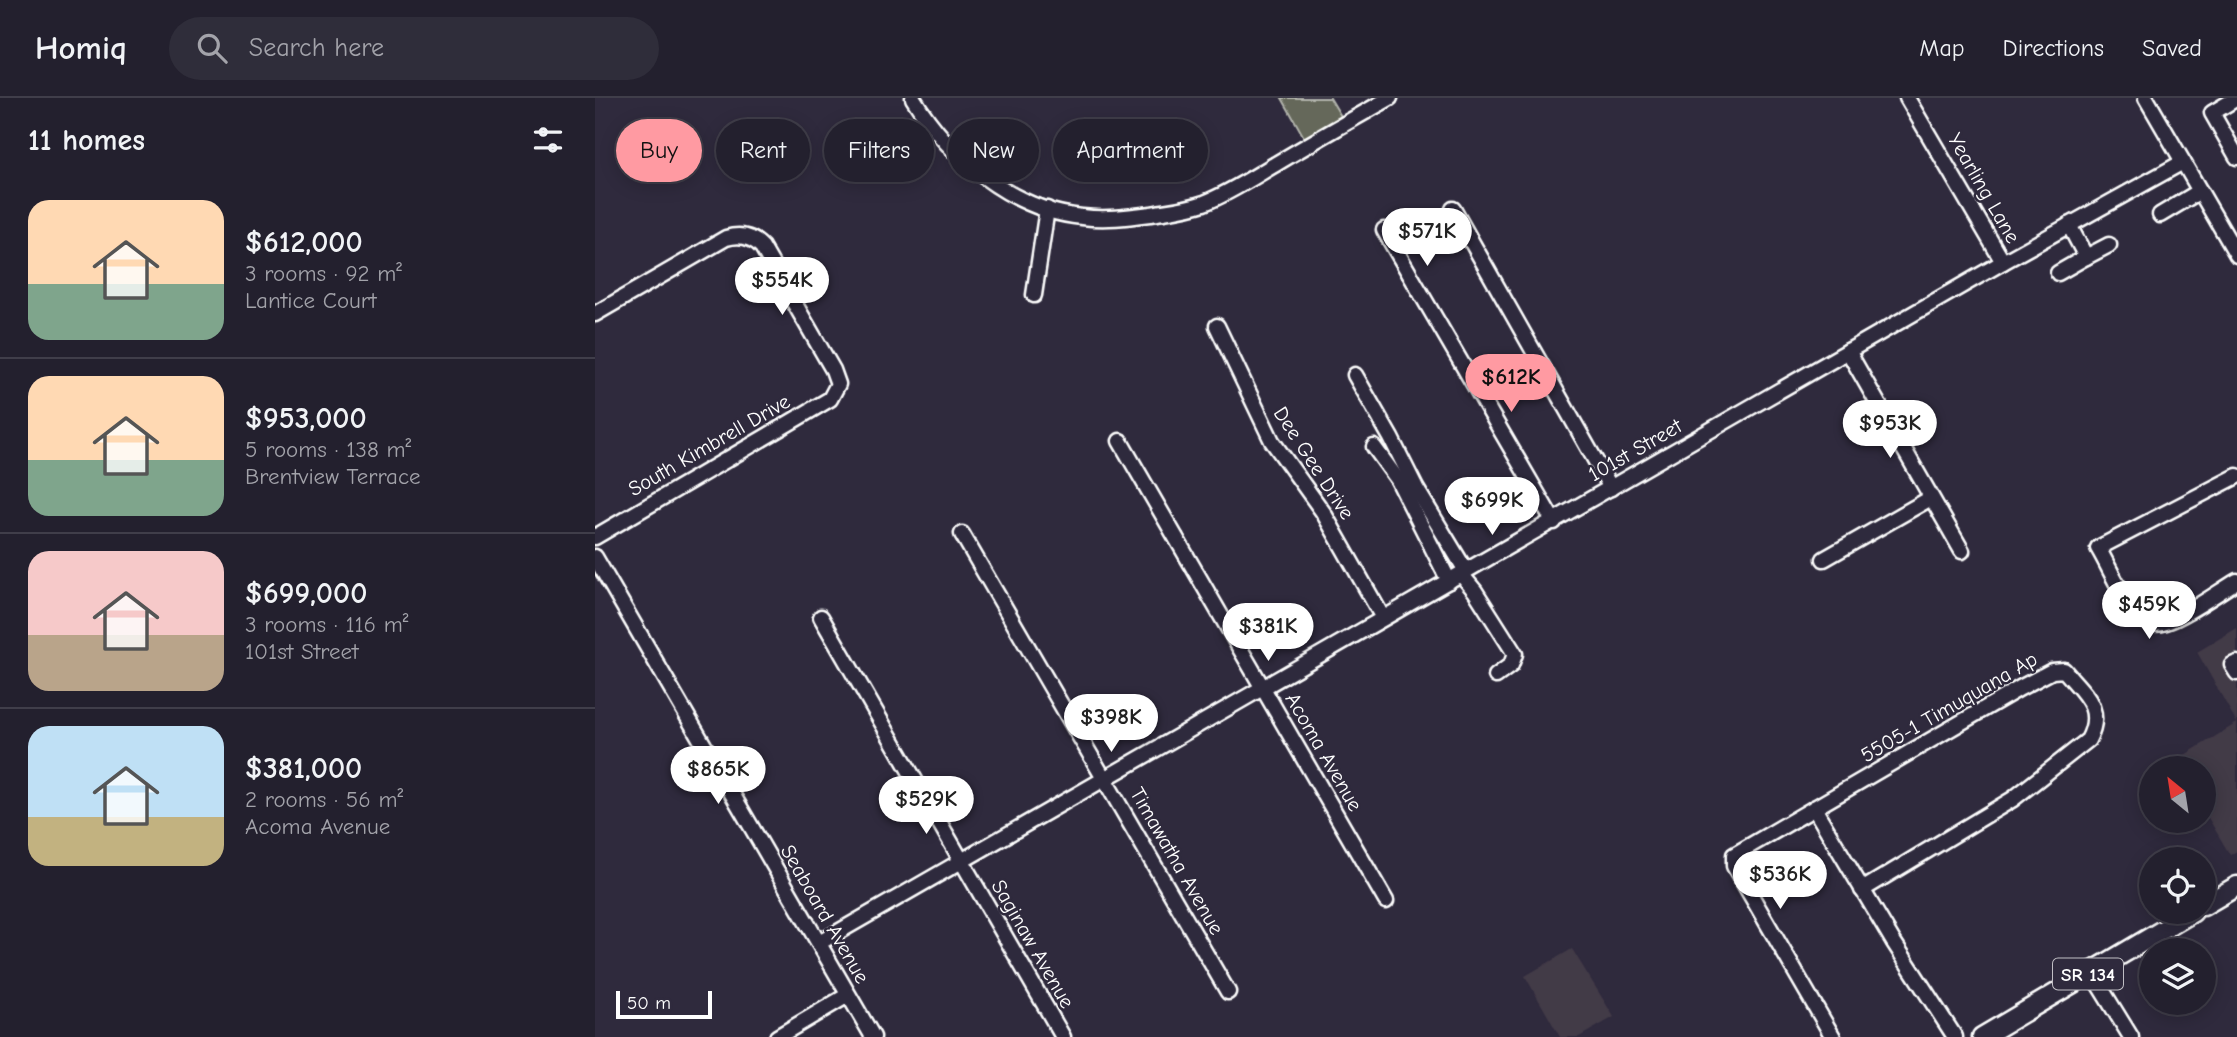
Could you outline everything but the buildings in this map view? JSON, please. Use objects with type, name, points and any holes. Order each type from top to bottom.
[{"type":"main road","points":[[2216,898],[2237,886]]},
{"type":"main road","name":"SR 134","points":[[1987,1036],[2173,924]]},
{"type":"street","points":[[913,98],[944,142],[967,164],[1000,187],[1047,209],[1083,218],[1114,219],[1203,203],[1390,98]]},
{"type":"street","name":"Yearling Lane","points":[[1907,98],[2003,262]]},
{"type":"street","points":[[2146,98],[2237,255]]},
{"type":"street","points":[[2237,98],[2212,113],[2237,157]]},
{"type":"street","name":"101st Street","points":[[819,943],[2003,262],[2183,162]]},
{"type":"street","points":[[2160,215],[2200,191]]},
{"type":"street","points":[[1034,295],[1047,209]]},
{"type":"street","points":[[1453,209],[1611,488]]},
{"type":"street","points":[[2069,225],[2086,257]]},
{"type":"street","points":[[1384,230],[1553,522]]},
{"type":"street","name":"South Kimbrell Drive","points":[[595,314],[726,238],[741,235],[756,241],[762,247],[833,370],[838,384],[830,399],[595,537]]},
{"type":"street","points":[[2058,273],[2109,245]]},
{"type":"street","name":"Dee Gee Drive","points":[[1217,326],[1272,441],[1323,512],[1383,618]]},
{"type":"street","points":[[1848,351],[1962,551]]},
{"type":"street","points":[[1355,375],[1391,438],[1459,576]]},
{"type":"street","name":"Acoma Avenue","points":[[1120,441],[1386,901]]},
{"type":"street","points":[[1374,447],[1459,576],[1475,591],[1515,654],[1511,665],[1496,676]]},
{"type":"street","points":[[2237,476],[2098,548],[2109,572],[2136,614],[2154,624],[2168,622],[2237,581]]},
{"type":"street","points":[[1823,559],[1931,498]]},
{"type":"street","name":"Timawatha Avenue","points":[[962,534],[1228,992]]},
{"type":"street","name":"Seaboard Avenue","points":[[595,557],[873,1037]]},
{"type":"street","name":"Saginaw Avenue","points":[[821,617],[1063,1037]]},
{"type":"street","points":[[2237,663],[2232,665],[2237,673]]},
{"type":"street","name":"5505-1 Timuquana Ap","points":[[1814,808],[2052,671],[2064,670],[2089,699],[2096,719],[2088,740],[2013,799],[1862,890]]},
{"type":"street","points":[[1832,1037],[1733,861],[1734,855],[1814,808],[1862,890],[1955,1037]]},
{"type":"street","points":[[2091,972],[2131,1037]]},
{"type":"street","points":[[777,1037],[848,995]]},
{"type":"shaded area","points":[[2237,628],[2237,723],[2197,652]]},
{"type":"shaded area","points":[[2237,723],[2237,851],[2230,855],[2216,831],[2216,756],[2183,756]]},
{"type":"shaded area","points":[[1572,949],[1614,1017],[1579,1037],[1560,1037],[1525,976]]},
{"type":"green space","points":[[1282,98],[1330,98],[1342,118],[1305,139]]}]
